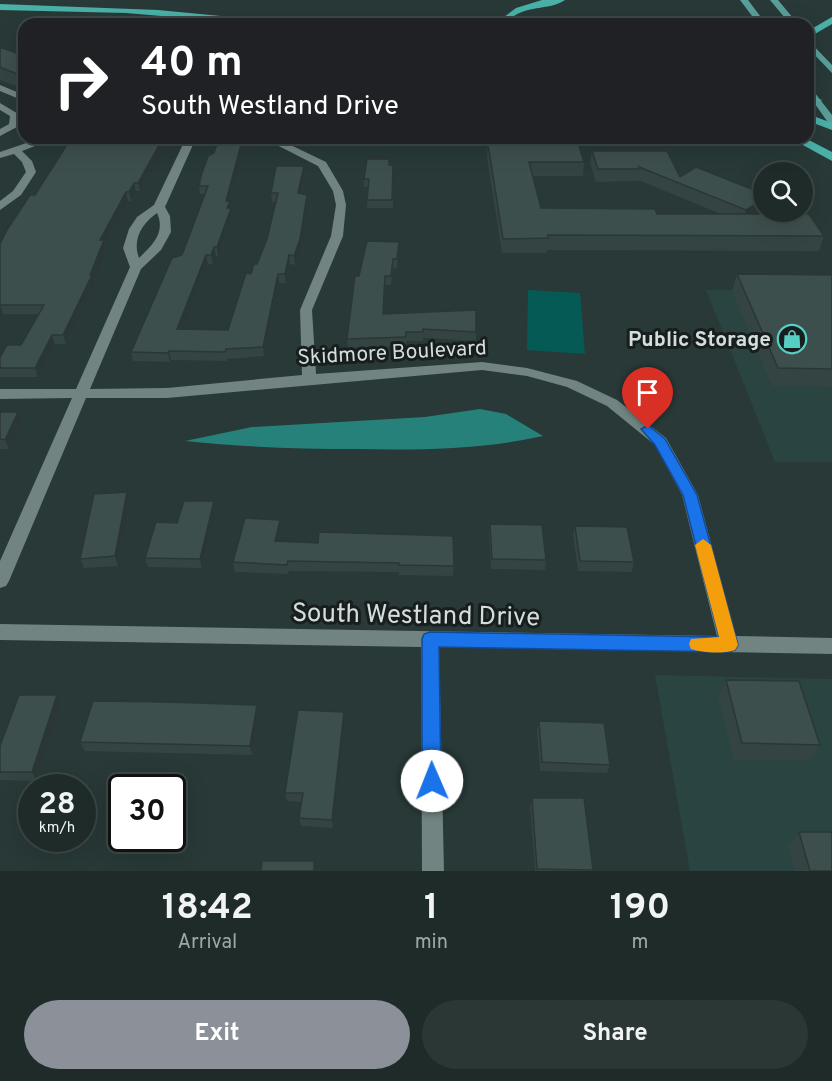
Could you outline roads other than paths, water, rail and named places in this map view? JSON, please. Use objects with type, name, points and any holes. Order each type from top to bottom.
[{"type":"highway","points":[[0,2],[93,0]]},
{"type":"highway","points":[[507,18],[529,6],[561,0]]},
{"type":"highway","points":[[182,6],[183,18]]},
{"type":"highway","points":[[0,8],[156,11],[220,18]]},
{"type":"highway","points":[[814,30],[832,20]]},
{"type":"highway","points":[[814,120],[832,127]]},
{"type":"highway","points":[[807,144],[832,157]]},
{"type":"main road","points":[[744,0],[758,18]]},
{"type":"main road","points":[[774,0],[789,18]]},
{"type":"main road","points":[[814,49],[832,70]]},
{"type":"main road","points":[[814,100],[832,98]]},
{"type":"main road","points":[[814,101],[832,122]]},
{"type":"street","points":[[0,88],[18,96]]},
{"type":"street","points":[[0,106],[15,115],[14,125],[0,133]]},
{"type":"street","points":[[0,155],[17,152],[36,144]]},
{"type":"street","points":[[136,267],[129,248],[135,229],[141,219],[159,207],[188,144]]},
{"type":"street","points":[[280,144],[322,164],[338,191],[341,205],[337,236],[306,310],[309,379]]},
{"type":"street","points":[[0,207],[16,192],[31,172],[27,161],[17,152]]},
{"type":"street","points":[[0,581],[136,267],[157,247],[167,230],[167,217],[159,207]]},
{"type":"street","name":"Skidmore Boulevard","points":[[0,394],[167,393],[309,379],[482,366],[527,372],[572,384],[612,403],[661,442],[690,495],[729,645]]},
{"type":"street","name":"South Westland Drive","points":[[0,632],[832,646]]},
{"type":"street","points":[[430,639],[433,871]]},
{"type":"place","name":"Public Storage","points":[[792,339]]}]
